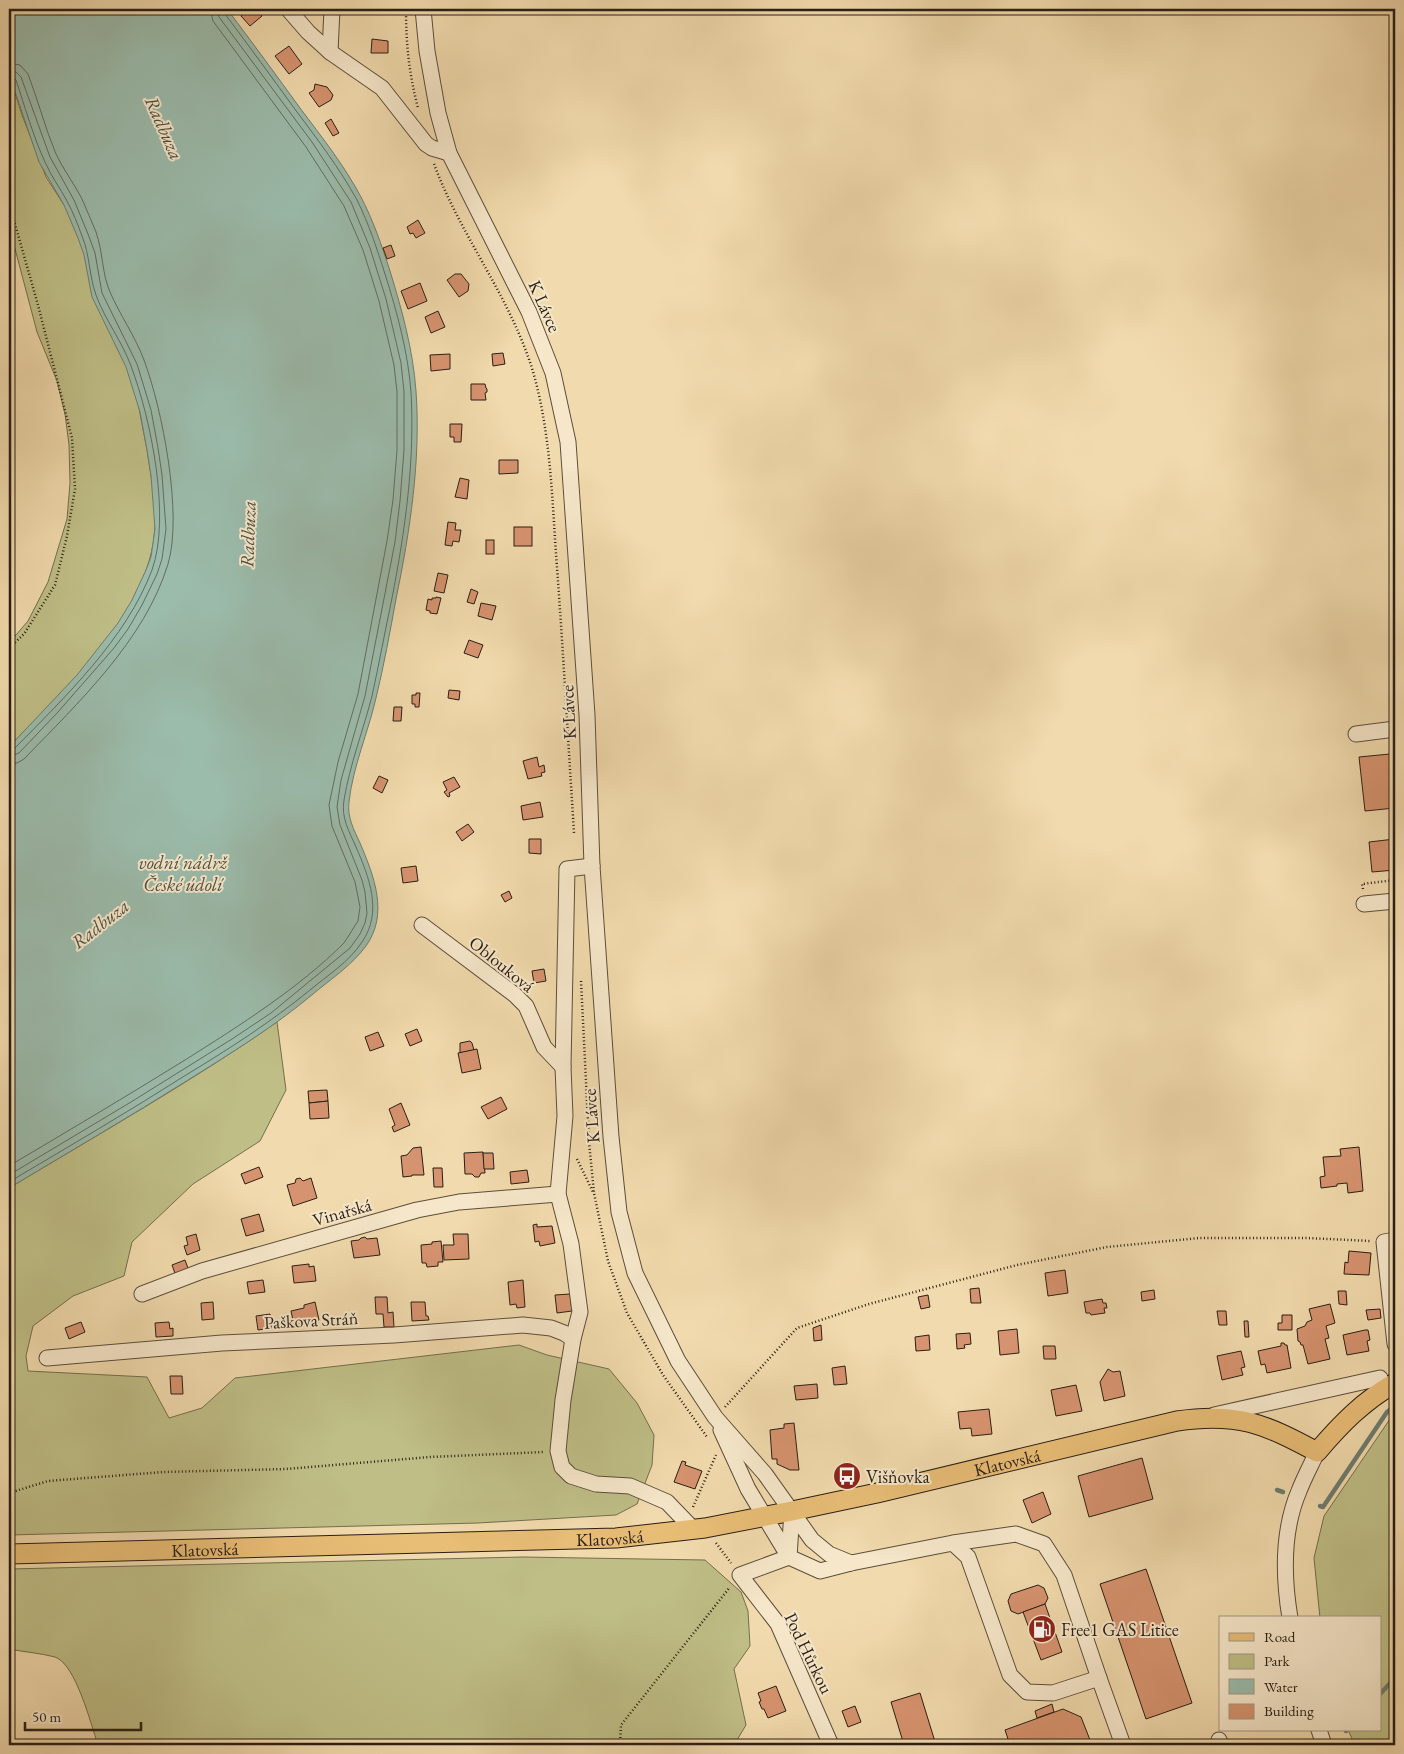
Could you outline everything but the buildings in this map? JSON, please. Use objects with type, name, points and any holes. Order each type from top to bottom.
[{"type":"main road","name":"Klatovská","points":[[9,1554],[616,1538],[792,1511],[877,1493],[1177,1421],[1198,1418],[1232,1419],[1267,1427],[1317,1452],[1338,1428],[1388,1381]]},
{"type":"street","points":[[288,9],[308,32],[330,52],[382,88],[426,144],[432,148],[449,153]]},
{"type":"street","points":[[330,52],[332,9]]},
{"type":"street","name":"K Lávce","points":[[423,9],[427,51],[438,112],[449,153],[529,312],[553,373],[568,442],[587,715],[592,866],[611,1138],[619,1212],[635,1273],[678,1361],[715,1417],[765,1474],[812,1540],[829,1554],[851,1563]]},
{"type":"street","points":[[1356,734],[1395,729]]},
{"type":"street","points":[[592,866],[567,869],[563,1067],[565,1116],[558,1194],[571,1244],[580,1312],[573,1339],[563,1400],[558,1452],[562,1467],[571,1476],[596,1484],[630,1486],[667,1502],[695,1526]]},
{"type":"street","points":[[1364,904],[1395,901]]},
{"type":"street","name":"Oblouková","points":[[422,925],[516,995],[526,1006],[544,1047],[563,1067]]},
{"type":"street","name":"Vinařská","points":[[142,1294],[202,1271],[417,1210],[460,1202],[558,1194]]},
{"type":"street","points":[[1390,1241],[1395,1344]]},
{"type":"street","name":"Paškova Stráň","points":[[47,1358],[222,1344],[394,1335],[523,1325],[552,1328],[573,1339]]},
{"type":"street","name":"Klatovská","points":[[1198,1418],[1388,1381]]},
{"type":"street","name":"K Lávce","points":[[715,1417],[748,1489],[766,1516]]},
{"type":"street","points":[[1290,1616],[1285,1559],[1288,1534],[1292,1512],[1299,1492],[1317,1452]]},
{"type":"street","points":[[788,1557],[792,1511]]},
{"type":"street","points":[[766,1516],[788,1557],[820,1571],[953,1543],[1016,1534],[1044,1544],[1064,1575],[1123,1745]]},
{"type":"street","points":[[953,1543],[968,1557],[1010,1675],[1027,1692],[1053,1693],[1099,1678]]},
{"type":"street","points":[[740,1575],[788,1557]]},
{"type":"street","name":"Pod Hůrkou","points":[[740,1575],[778,1624],[831,1745]]},
{"type":"street","points":[[1320,1732],[1324,1745]]},
{"type":"path","points":[[406,9],[406,37],[410,78],[420,114]]},
{"type":"path","points":[[426,144],[443,189],[521,336],[544,414],[557,566],[574,838]]},
{"type":"path","points":[[9,203],[38,305],[72,438],[75,489],[67,536],[54,585],[24,634],[9,648]]},
{"type":"path","points":[[582,981],[594,1193],[608,1261],[627,1313],[663,1375],[701,1430],[713,1443]]},
{"type":"path","points":[[577,1159],[594,1193]]},
{"type":"path","points":[[715,1417],[798,1328],[869,1304],[943,1284],[1018,1265],[1106,1247],[1199,1238],[1307,1238],[1390,1241]]},
{"type":"path","points":[[620,1745],[621,1725],[740,1575],[695,1526],[718,1450]]},
{"type":"path","points":[[9,1493],[48,1481],[163,1472],[286,1469],[430,1457],[558,1452]]},
{"type":"green space","points":[[9,74],[22,115],[46,177],[64,205],[98,193],[147,450],[154,493],[155,526],[147,566],[135,596],[118,624],[75,678],[9,747],[9,643],[28,621],[48,582],[67,519],[70,483],[69,445],[65,414],[57,381],[37,332],[9,226]]},
{"type":"green space","points":[[277,1022],[286,1090],[260,1141],[193,1184],[132,1242],[124,1276],[73,1296],[33,1326],[26,1356],[28,1371],[147,1377],[169,1418],[202,1408],[235,1378],[519,1345],[547,1355],[609,1369],[637,1403],[654,1435],[652,1465],[637,1504],[616,1515],[478,1523],[9,1535],[9,1188],[178,1087]]},
{"type":"green space","points":[[1395,1415],[1395,1745],[1355,1745],[1349,1732],[1382,1732],[1382,1616],[1320,1616],[1314,1558],[1324,1516],[1390,1419]]},
{"type":"green space","points":[[523,1557],[705,1560],[741,1592],[748,1611],[750,1646],[734,1669],[746,1725],[734,1745],[98,1745],[82,1696],[70,1671],[63,1662],[55,1657],[44,1654],[9,1649],[9,1569]]},
{"type":"water","name":"vodní nádrž České údolí","points":[[9,9],[227,9],[332,151],[354,185],[373,224],[384,252],[410,345],[416,391],[417,443],[416,469],[406,548],[379,686],[357,763],[349,802],[349,813],[352,823],[370,869],[377,895],[377,921],[373,934],[366,946],[348,966],[268,1029],[166,1094],[9,1188],[9,747],[77,675],[118,623],[132,600],[146,570],[151,557],[155,529],[147,450],[140,412],[126,367],[92,297],[84,255],[78,238],[64,205],[39,162],[9,74]]},
{"type":"waterway","points":[[1320,1506],[1323,1507],[1387,1412],[1395,1406]]},
{"type":"waterway","points":[[1277,1490],[1283,1492]]},
{"type":"waterway","points":[[1382,1692],[1395,1678]]},
{"type":"place","name":"Višňovka","points":[[847,1476]]},
{"type":"place","name":"Free1 GAS Litice","points":[[1042,1629]]},
{"type":"water label","name":"Radbuza","points":[[164,128]]},
{"type":"water label","name":"Radbuza","points":[[248,534]]},
{"type":"water label","name":"Radbuza","points":[[100,924]]}]
